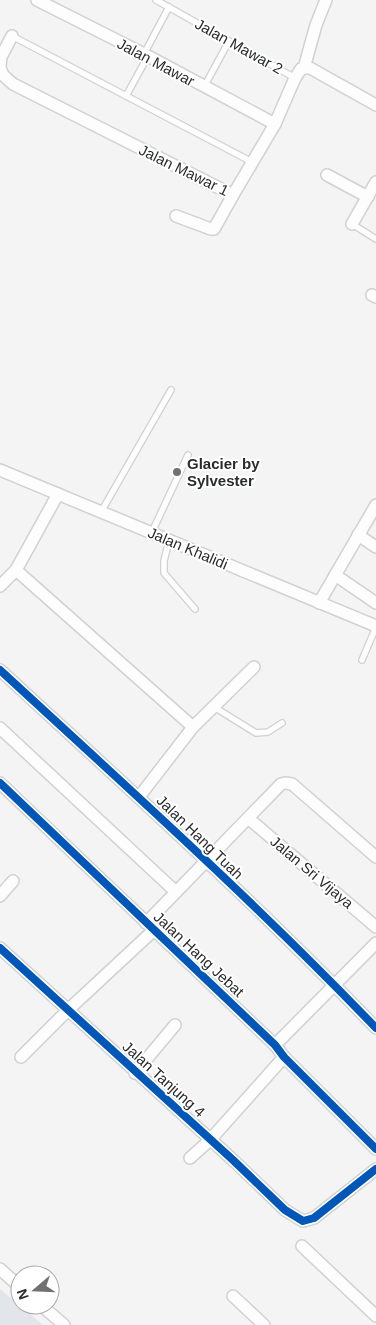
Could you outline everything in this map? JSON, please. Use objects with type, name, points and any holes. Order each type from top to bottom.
[{"type":"street","name":"Jalan Mawar","points":[[37,0],[146,55],[275,124]]},
{"type":"street","name":"Jalan Mawar 1","points":[[12,36],[1,57],[0,67],[3,75],[13,84],[233,195],[275,124],[301,69],[304,68],[316,25],[326,0]]},
{"type":"street","name":"Jalan Mawar 2","points":[[304,68],[310,68],[376,105]]},
{"type":"street","points":[[327,175],[368,197]]},
{"type":"street","points":[[352,224],[376,182]]},
{"type":"street","points":[[176,216],[214,229],[233,195]]},
{"type":"street","name":"Jalan Khalidi","points":[[0,470],[376,626]]},
{"type":"street","points":[[0,586],[16,570],[58,494]]},
{"type":"street","points":[[319,603],[376,505]]},
{"type":"street","points":[[358,536],[376,547]]},
{"type":"street","points":[[16,570],[193,727]]},
{"type":"street","points":[[335,575],[375,600],[362,621]]},
{"type":"street","points":[[139,798],[193,727],[254,667]]},
{"type":"street","name":"Jalan Hang Tuah","points":[[0,670],[206,861],[376,1028]]},
{"type":"street","points":[[0,728],[176,892]]},
{"type":"street","name":"Jalan Hang Jebat","points":[[0,783],[276,1045],[284,1057],[376,1149]]},
{"type":"street","points":[[21,1057],[150,926],[176,892],[281,784],[292,784],[376,857]]},
{"type":"street","name":"Jalan Sri Vijaya","points":[[248,818],[376,927]]},
{"type":"street","points":[[0,896],[13,882]]},
{"type":"street","points":[[276,1045],[376,943]]},
{"type":"street","name":"Jalan Tanjung 4","points":[[0,948],[233,1160],[285,1210],[302,1221],[314,1218],[376,1169]]},
{"type":"street","points":[[135,1072],[174,1025]]},
{"type":"street","points":[[190,1158],[210,1140],[284,1057]]},
{"type":"street","points":[[302,1246],[376,1316]]},
{"type":"street","points":[[0,1269],[10,1278]]},
{"type":"street","points":[[233,1296],[264,1325]]},
{"type":"street","points":[[52,1315],[64,1325]]},
{"type":"lane","name":"Jalan Mawar 2","points":[[156,0],[296,78]]},
{"type":"lane","points":[[126,96],[169,7]]},
{"type":"lane","points":[[12,36],[252,162]]},
{"type":"lane","points":[[204,87],[229,41]]},
{"type":"lane","points":[[352,224],[376,239]]},
{"type":"lane","points":[[101,512],[171,390]]},
{"type":"lane","points":[[152,532],[188,456]]},
{"type":"lane","points":[[168,540],[164,573],[195,609]]},
{"type":"lane","points":[[362,660],[376,626]]},
{"type":"lane","points":[[214,707],[256,733],[268,732],[282,723]]},
{"type":"shaded area","points":[[0,1289],[10,1297],[10,1315],[31,1315],[43,1325],[0,1325]]},
{"type":"cycle path","points":[[0,670],[238,891],[376,1028]]},
{"type":"cycle path","points":[[0,783],[275,1045],[284,1057],[376,1149]]},
{"type":"cycle path","points":[[0,948],[233,1160],[285,1210],[303,1221],[314,1218],[376,1169]]},
{"type":"place","name":"Glacier by Sylvester","points":[[177,472]]}]
